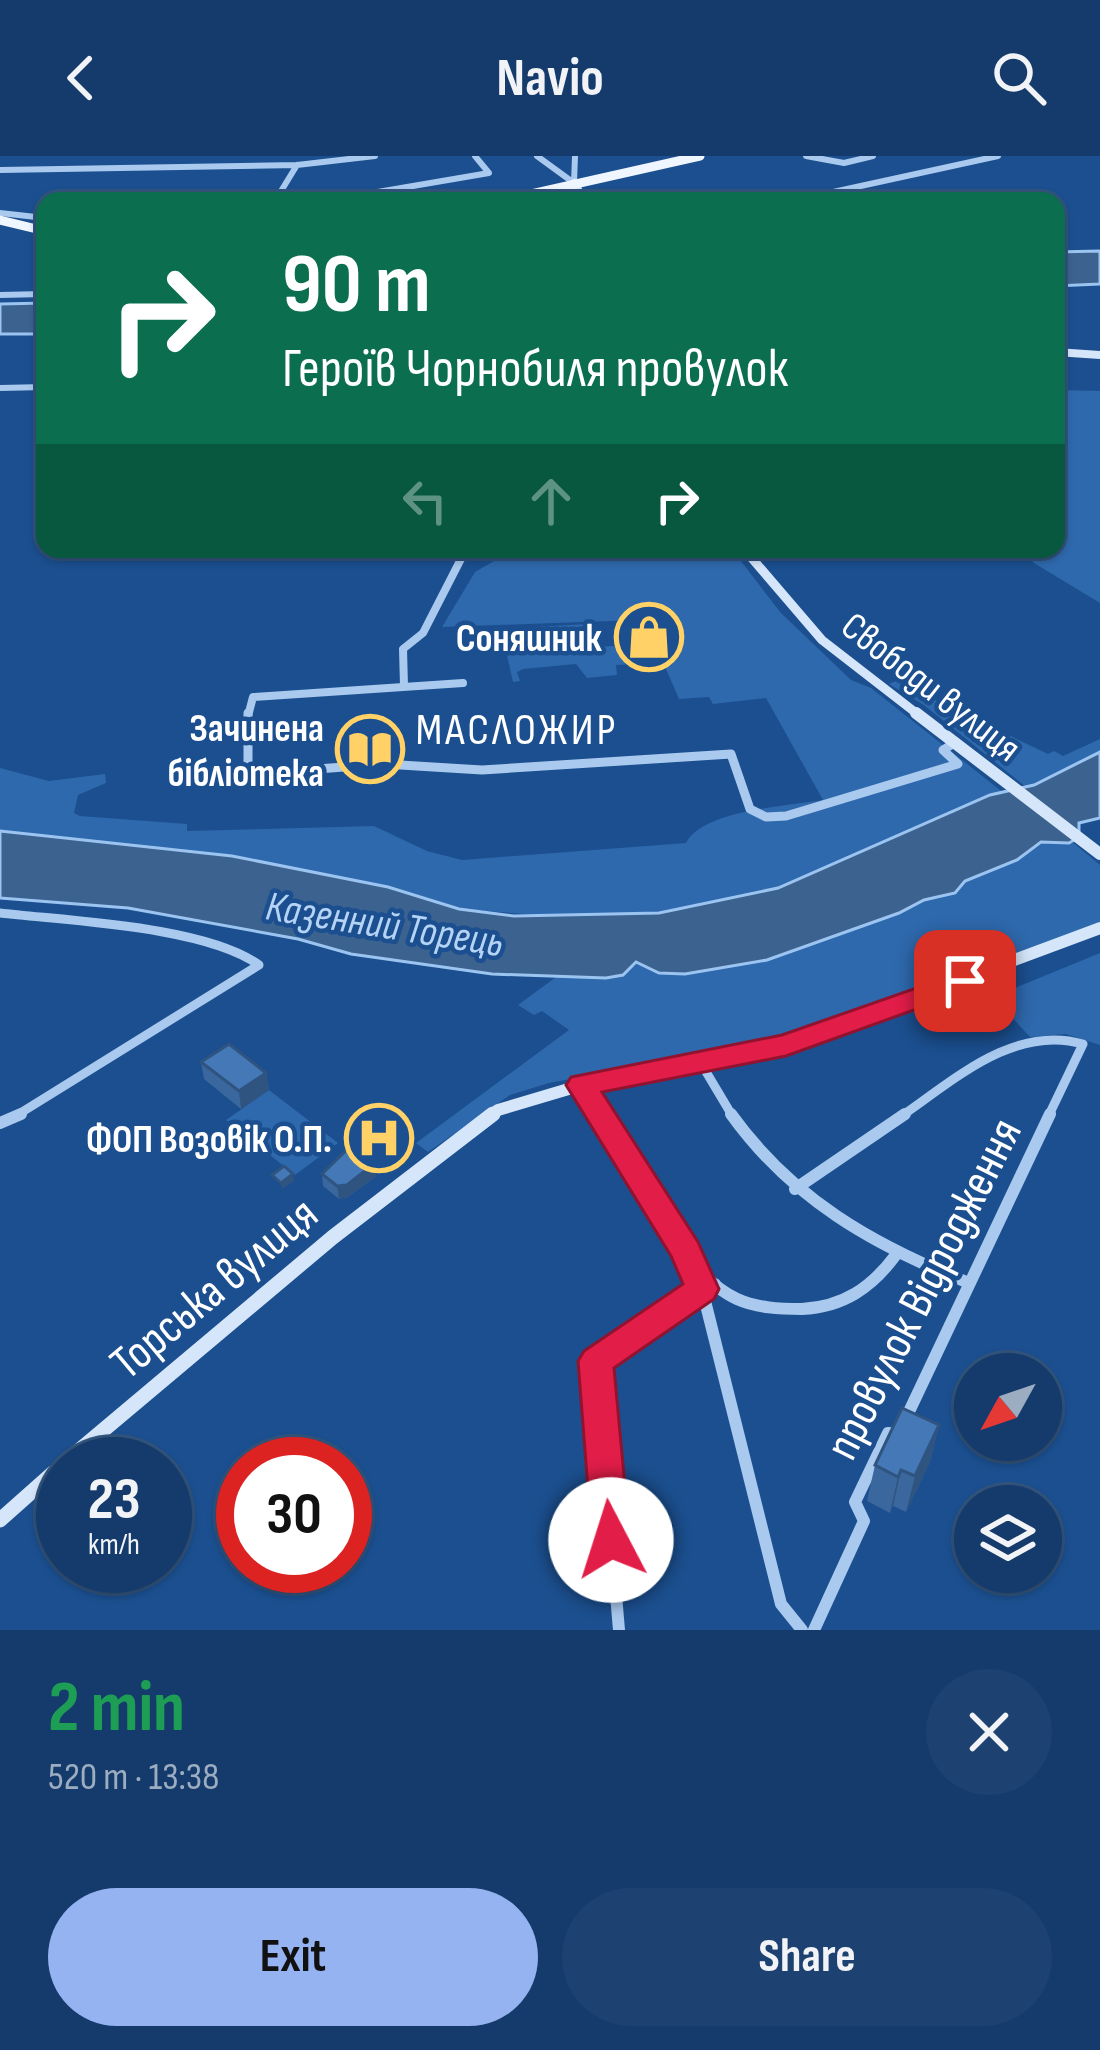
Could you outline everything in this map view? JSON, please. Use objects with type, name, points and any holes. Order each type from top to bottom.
[{"type":"main road","points":[[537,192],[700,156]]},
{"type":"main road","points":[[574,183],[580,192]]},
{"type":"main road","points":[[0,217],[36,228]]},
{"type":"main road","points":[[1065,353],[1100,355]]},
{"type":"main road","name":"Свободи вулиця","points":[[752,558],[822,640],[1100,854]]},
{"type":"main road","name":"Торська вулиця","points":[[95,1437],[333,1237],[498,1110],[581,1085],[702,1065],[804,1039],[1100,928]]},
{"type":"main road","name":"Торська вулиця","points":[[0,1520],[36,1488]]},
{"type":"street","points":[[0,170],[297,165],[375,156]]},
{"type":"street","points":[[378,192],[489,173],[475,156]]},
{"type":"street","points":[[537,156],[574,183]]},
{"type":"street","points":[[574,156],[574,183]]},
{"type":"street","points":[[806,156],[844,163],[873,156]]},
{"type":"street","points":[[833,192],[998,156]]},
{"type":"street","points":[[280,192],[297,165]]},
{"type":"street","points":[[0,217],[36,218]]},
{"type":"street","points":[[0,295],[36,294]]},
{"type":"street","points":[[0,388],[36,387]]},
{"type":"street","points":[[404,686],[403,649],[424,633],[463,558]]},
{"type":"street","points":[[463,683],[253,697],[248,710],[248,766],[264,773],[384,764],[457,771],[731,754],[750,809],[775,818],[910,775],[952,768],[958,764],[943,749],[956,742]]},
{"type":"street","points":[[0,913],[190,940],[250,954],[259,965],[26,1112],[0,1123]]},
{"type":"street","name":"провулок Відродження","points":[[795,1190],[1000,1049],[1066,1039],[1083,1044],[898,1435],[888,1433],[855,1502],[864,1521],[814,1630]]},
{"type":"street","points":[[702,1065],[730,1113],[795,1190],[836,1222],[896,1256],[969,1282]]},
{"type":"street","points":[[581,1085],[709,1287],[781,1604],[802,1630]]},
{"type":"street","points":[[709,1287],[760,1306],[790,1310],[837,1305],[878,1281],[896,1256]]},
{"type":"street","points":[[619,1630],[596,1361],[709,1287]]},
{"type":"shaded area","points":[[1065,390],[1100,391],[1100,603],[1029,558],[1065,558]]},
{"type":"shaded area","points":[[739,558],[781,613],[851,680],[871,688],[1005,794],[990,795],[778,888],[659,913],[578,918],[459,909],[388,887],[232,856],[0,831],[0,768],[49,781],[105,774],[106,783],[78,795],[74,813],[80,816],[187,824],[187,831],[374,826],[427,851],[462,860],[686,843],[695,832],[728,816],[823,800],[766,698],[713,704],[709,697],[679,699],[656,646],[654,627],[639,628],[637,620],[442,627],[475,572],[494,561]]},
{"type":"shaded area","points":[[588,624],[595,647],[636,645],[654,653],[657,663],[616,665],[617,675],[587,678],[576,664],[523,669],[517,672],[520,681],[513,682],[501,629]]},
{"type":"shaded area","points":[[896,681],[1048,754],[1054,751],[1063,756],[1100,739],[1100,752],[1026,787],[924,705],[889,684]]},
{"type":"shaded area","points":[[1046,841],[1071,841],[1100,865],[1100,923],[782,1041],[549,1083],[510,1095],[428,1152],[416,1143],[569,1030],[542,1011],[534,1015],[518,1005],[556,977],[622,975],[636,962],[659,973],[685,974],[767,960],[924,900],[955,893],[964,881],[1017,860]]},
{"type":"shaded area","points":[[1100,953],[1100,1045],[1066,1034],[1030,1037],[993,997]]},
{"type":"shaded area","points":[[269,1090],[338,1143],[295,1175],[226,1120]]},
{"type":"water","points":[[1100,251],[1100,284],[1065,286],[1065,252]]},
{"type":"water","points":[[36,303],[36,334],[0,334],[0,304]]},
{"type":"water","name":"Казенний Торець","points":[[1100,752],[1100,818],[1079,823],[1079,837],[1069,843],[1041,842],[1017,860],[965,881],[955,893],[924,900],[767,960],[685,974],[659,973],[636,962],[623,975],[606,978],[492,974],[351,954],[298,939],[128,908],[0,898],[0,831],[232,856],[388,887],[459,909],[514,916],[659,913],[778,888],[990,795],[1034,785]]},
{"type":"building","points":[[655,615],[661,634],[645,635],[639,616]]},
{"type":"building","points":[[358,731],[379,731],[379,742],[358,743]]},
{"type":"building","points":[[229,1044],[266,1073],[239,1091],[201,1062]]},
{"type":"building","points":[[367,1108],[388,1124],[377,1132],[355,1116]]},
{"type":"building","points":[[362,1135],[383,1151],[347,1185],[337,1186],[322,1174]]},
{"type":"building","points":[[284,1166],[293,1174],[281,1183],[272,1175]]},
{"type":"building","points":[[902,1408],[939,1425],[915,1476],[901,1470],[898,1477],[875,1465]]},
{"type":"place","name":"Соняшник","points":[[649,637]]},
{"type":"place","name":"Зачинена бібліотека","points":[[370,749]]},
{"type":"place","name":"ФОП Возовік О.П.","points":[[379,1138]]},
{"type":"district","name":"МАСЛОЖИР","points":[[517,728]]},
{"type":"route","points":[[611,1540],[596,1361],[702,1289],[686,1251],[581,1085],[786,1045],[965,981]]}]
